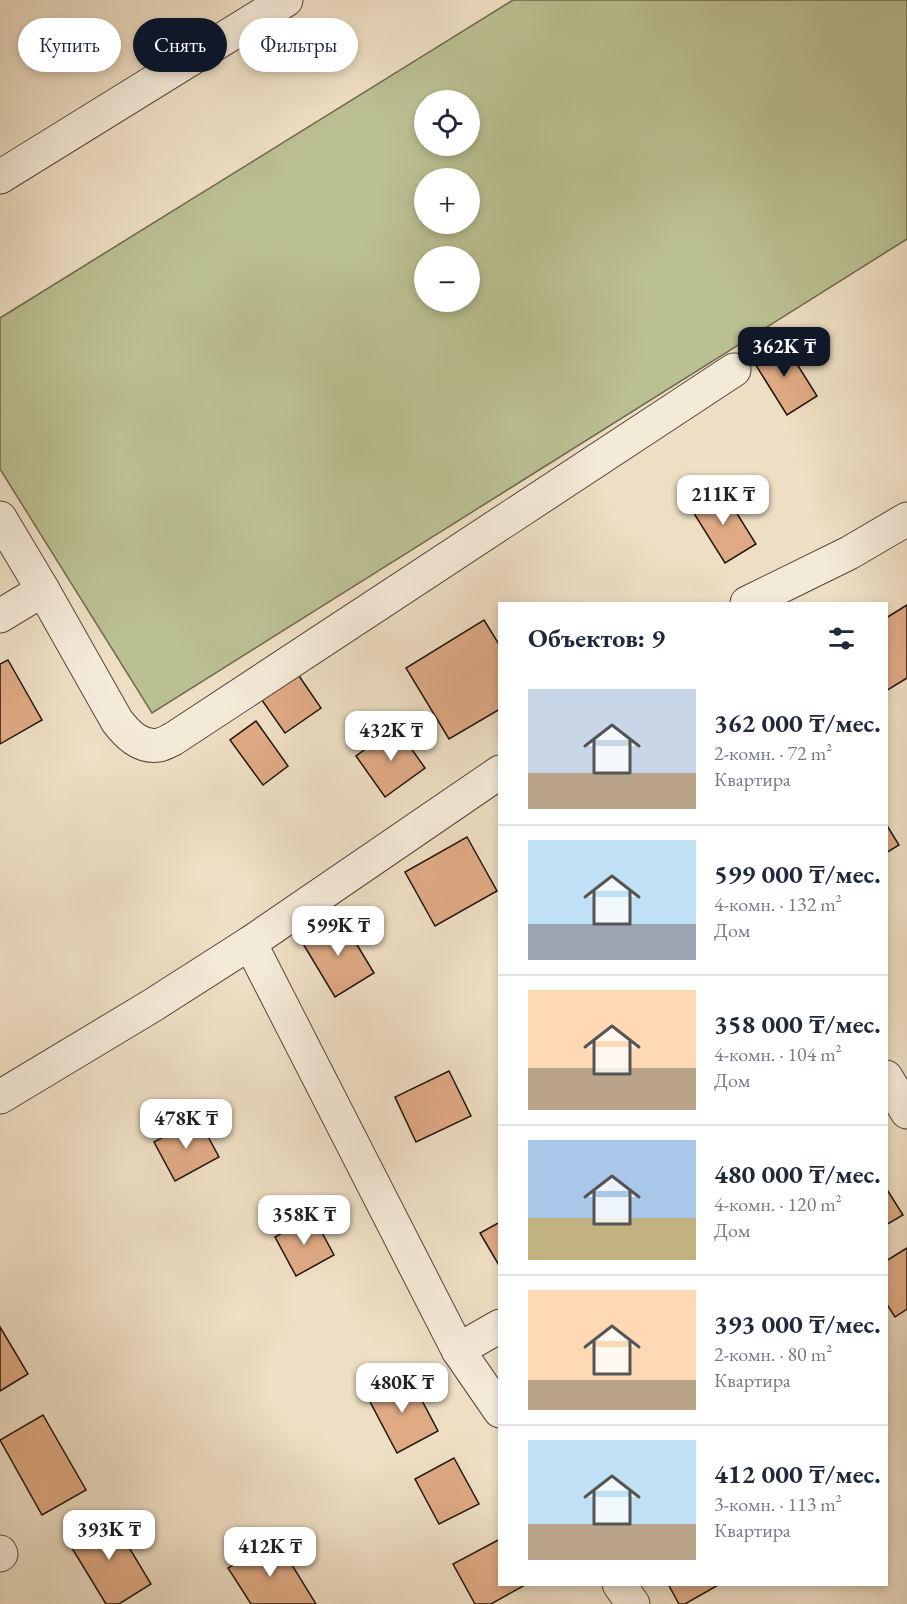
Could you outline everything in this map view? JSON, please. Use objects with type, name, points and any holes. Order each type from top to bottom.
[{"type":"street","points":[[0,177],[286,0]]},
{"type":"street","points":[[0,518],[117,721],[128,735],[143,744],[158,745],[173,739],[735,370]]},
{"type":"street","points":[[749,602],[849,553],[907,519]]},
{"type":"street","points":[[0,616],[43,590]]},
{"type":"street","points":[[0,1097],[153,1005],[250,943],[498,773]]},
{"type":"street","points":[[250,943],[458,1350],[498,1408]]},
{"type":"street","points":[[888,1081],[902,1111]]},
{"type":"street","points":[[458,1350],[498,1327]]},
{"type":"street","points":[[620,1586],[633,1604]]},
{"type":"green space","points":[[513,0],[907,0],[907,239],[152,713],[0,469],[0,318]]},
{"type":"building","points":[[782,340],[817,396],[787,415],[752,359]]},
{"type":"building","points":[[721,488],[756,544],[725,563],[690,507]]},
{"type":"building","points":[[907,605],[907,678],[888,690],[888,617]]},
{"type":"building","points":[[484,620],[498,643],[498,710],[449,739],[406,668]]},
{"type":"building","points":[[8,660],[42,720],[0,744],[0,664]]},
{"type":"building","points":[[295,670],[321,708],[285,733],[259,696]]},
{"type":"building","points":[[256,721],[288,766],[263,785],[230,740]]},
{"type":"building","points":[[396,727],[425,768],[385,797],[356,756]]},
{"type":"building","points":[[888,827],[899,845],[888,852]]},
{"type":"building","points":[[467,837],[497,891],[435,926],[405,872]]},
{"type":"building","points":[[341,918],[374,973],[335,997],[302,942]]},
{"type":"building","points":[[449,1071],[471,1116],[416,1142],[395,1097]]},
{"type":"building","points":[[198,1118],[219,1157],[175,1181],[154,1142]]},
{"type":"building","points":[[888,1191],[903,1215],[888,1224]]},
{"type":"building","points":[[313,1216],[334,1255],[296,1276],[275,1237]]},
{"type":"building","points":[[498,1223],[498,1264],[480,1233]]},
{"type":"building","points":[[907,1248],[907,1309],[895,1317],[888,1306],[888,1260]]},
{"type":"building","points":[[0,1327],[28,1374],[0,1391]]},
{"type":"building","points":[[408,1374],[438,1431],[397,1453],[367,1396]]},
{"type":"building","points":[[43,1415],[86,1490],[42,1515],[0,1440]]},
{"type":"building","points":[[454,1458],[479,1504],[439,1524],[415,1479]]},
{"type":"building","points":[[109,1514],[151,1584],[119,1604],[106,1604],[67,1540]]},
{"type":"building","points":[[276,1539],[316,1604],[251,1604],[228,1568]]},
{"type":"building","points":[[498,1540],[498,1586],[523,1586],[491,1604],[475,1604],[453,1564]]},
{"type":"building","points":[[669,1586],[716,1586],[685,1604],[679,1604]]}]
